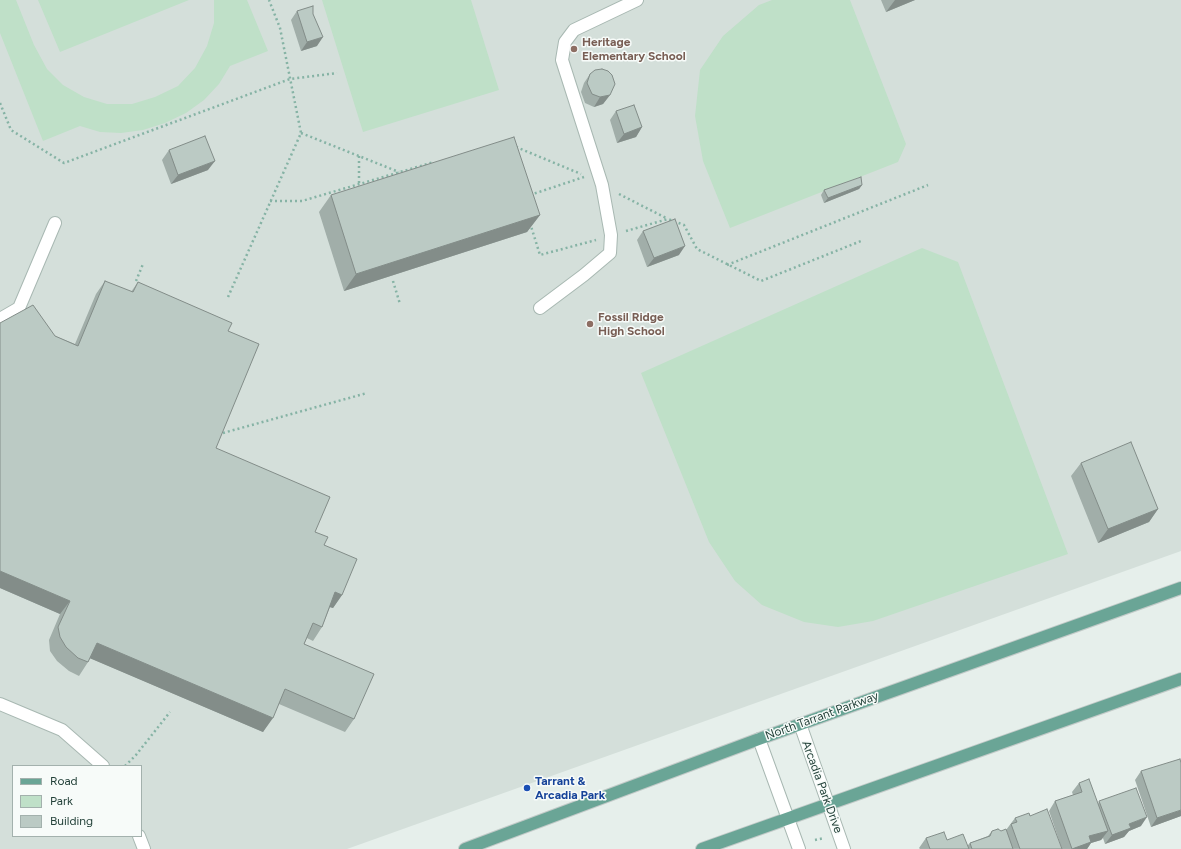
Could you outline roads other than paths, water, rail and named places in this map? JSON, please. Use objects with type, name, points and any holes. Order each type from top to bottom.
[{"type":"main road","name":"North Tarrant Parkway","points":[[465,849],[800,724],[1181,588]]},
{"type":"main road","points":[[702,849],[1181,679]]},
{"type":"street","points":[[540,308],[584,275],[610,253],[611,235],[602,185],[562,60],[565,42],[574,30],[638,0]]},
{"type":"street","points":[[0,319],[19,308],[55,223]]},
{"type":"street","points":[[0,704],[62,730],[102,765]]},
{"type":"street","name":"Arcadia Park Drive","points":[[800,724],[844,849]]},
{"type":"street","points":[[759,739],[799,849]]},
{"type":"street","points":[[139,837],[144,849]]},
{"type":"place","name":"Heritage Elementary School","points":[[574,49]]},
{"type":"place","name":"Fossil Ridge High School","points":[[590,324]]},
{"type":"place","name":"Tarrant & Arcadia Park","points":[[527,788]]}]
